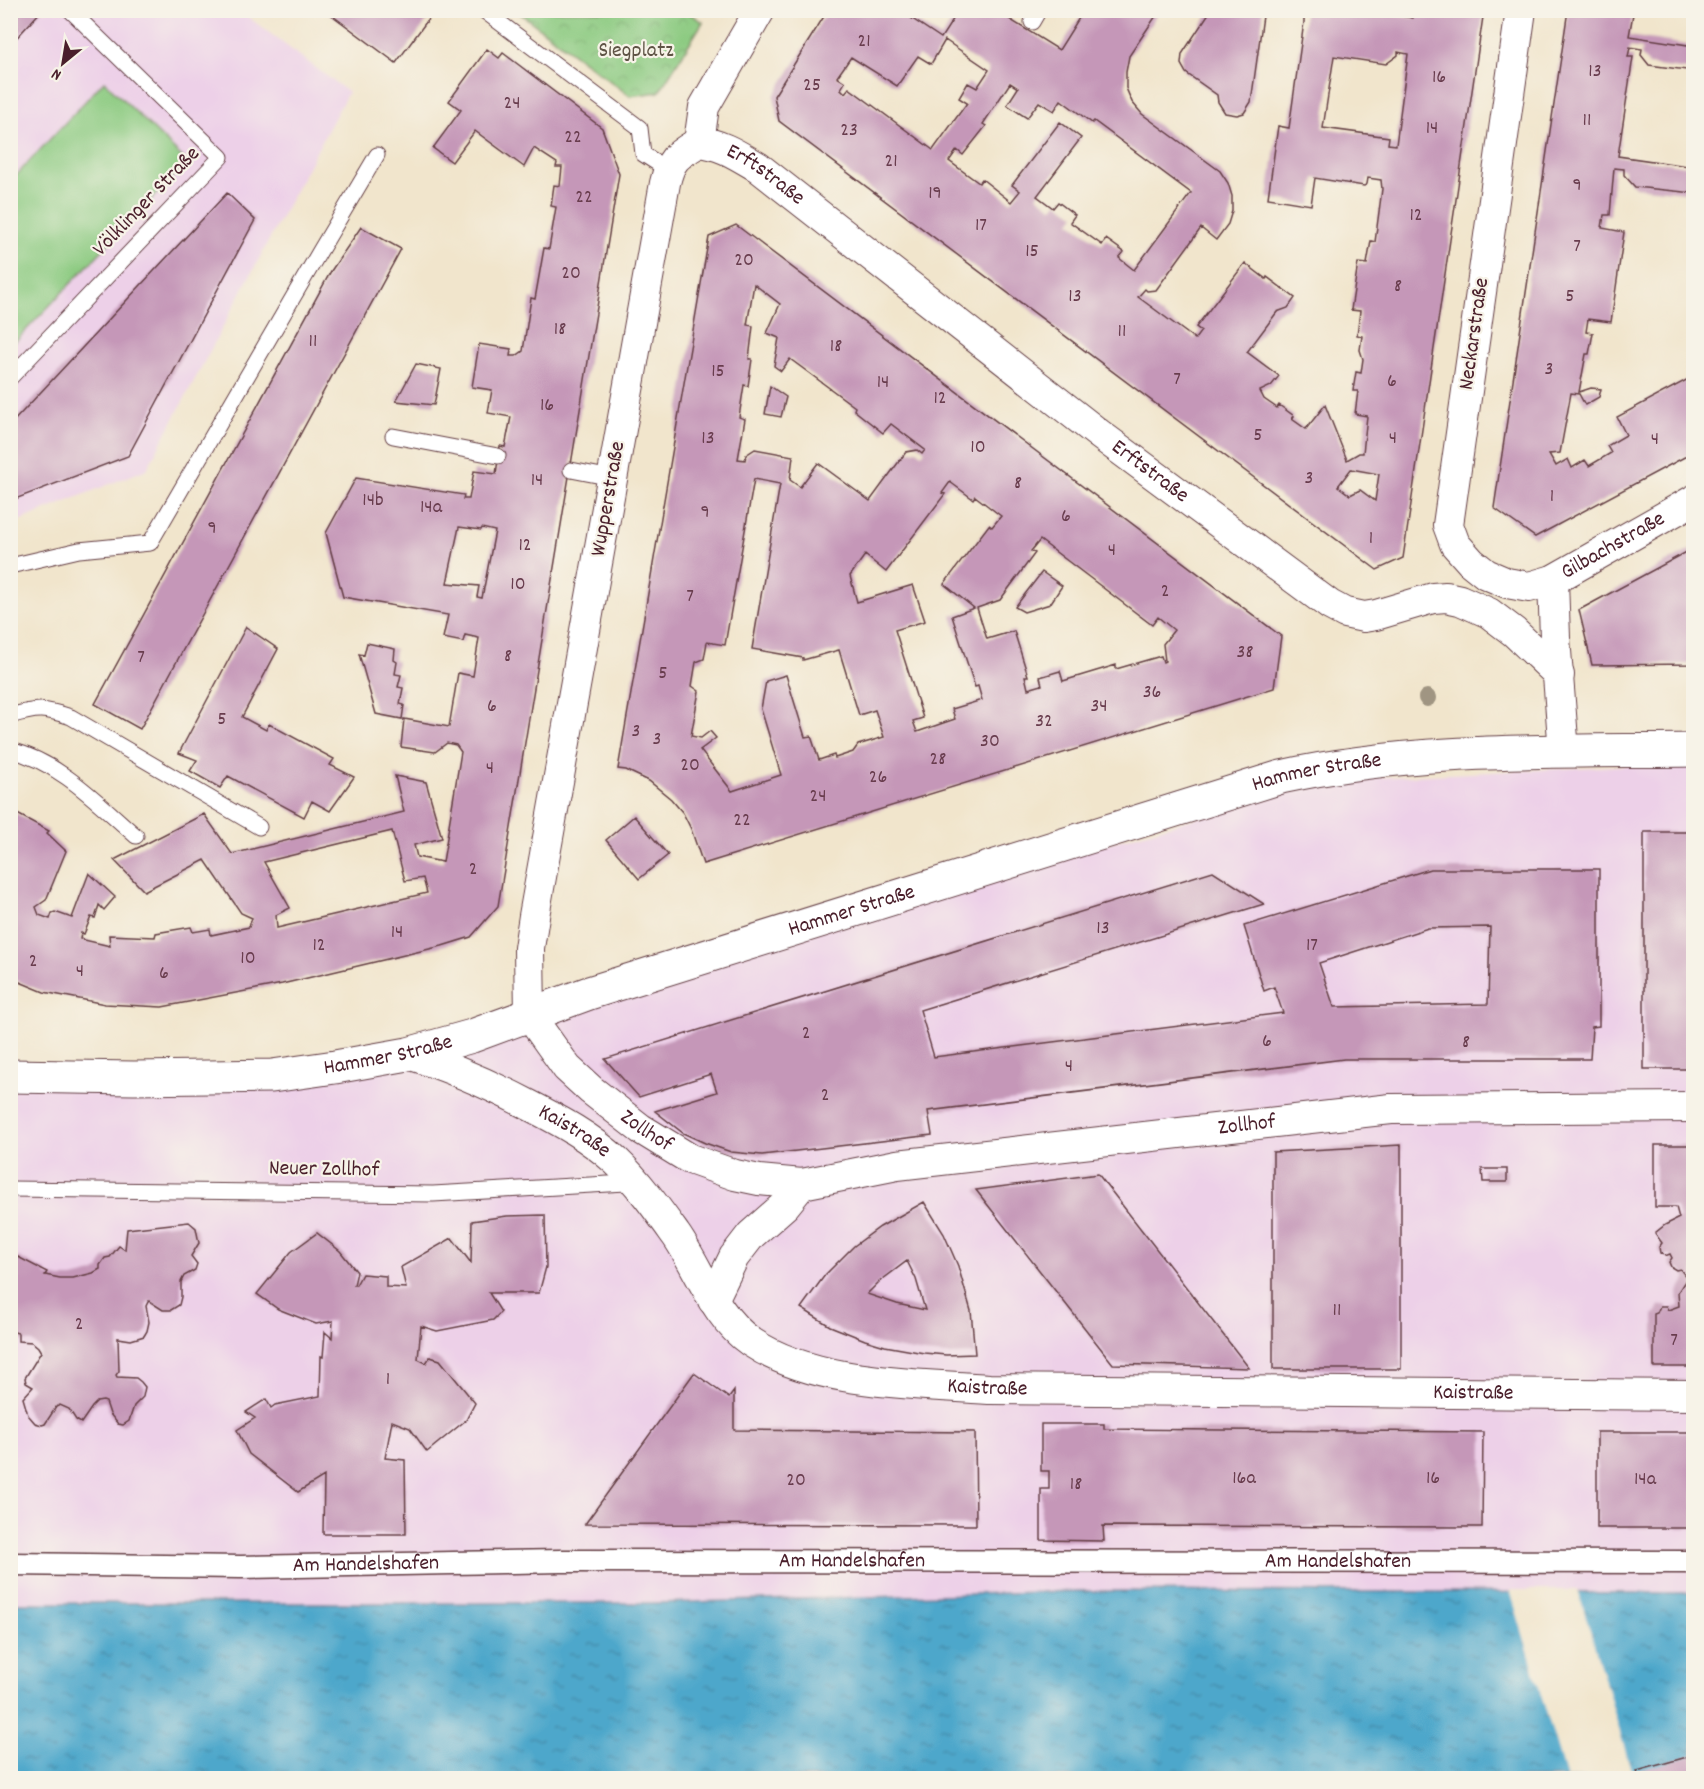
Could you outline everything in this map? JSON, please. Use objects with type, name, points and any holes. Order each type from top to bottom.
[{"type":"street","points":[[668,170],[677,155],[699,142],[704,107],[760,10]]},
{"type":"street","name":"Neckarstraße","points":[[1521,10],[1448,525],[1455,544],[1471,562],[1486,574],[1507,583],[1529,587],[1553,580]]},
{"type":"street","name":"Erftstraße","points":[[699,142],[724,147],[758,167],[1099,434],[1330,605],[1345,613],[1364,616],[1376,615],[1433,598],[1446,597],[1460,600],[1488,613],[1514,632],[1559,675]]},
{"type":"street","name":"Wupperstraße","points":[[530,1016],[529,948],[534,915],[668,170]]},
{"type":"street","name":"Gilbachstraße","points":[[1559,675],[1553,580],[1694,500]]},
{"type":"street","points":[[1559,675],[1564,752]]},
{"type":"street","name":"Hammer Straße","points":[[10,1076],[134,1078],[272,1076],[335,1068],[408,1054],[472,1036],[589,993],[1281,777],[1363,762],[1419,757],[1694,750]]},
{"type":"street","name":"Zollhof","points":[[530,1016],[567,1068],[591,1090],[641,1129],[690,1160],[735,1175],[802,1184],[897,1165],[1392,1109],[1694,1107]]},
{"type":"street","name":"Kaistraße","points":[[408,1054],[474,1078],[559,1120],[579,1132],[616,1161],[637,1184],[681,1243],[713,1300],[735,1328],[750,1341],[794,1364],[828,1373],[879,1380],[989,1389],[1694,1395]]},
{"type":"street","points":[[713,1300],[734,1257],[751,1235],[785,1205],[802,1184]]},
{"type":"street","name":"Am Handelshafen","points":[[10,1564],[241,1567],[561,1561],[1694,1562]]},
{"type":"lane","name":"Völklinger Straße","points":[[10,378],[221,157],[70,10]]},
{"type":"lane","points":[[483,10],[640,128],[643,154],[668,170]]},
{"type":"lane","points":[[10,566],[79,550],[150,543],[377,155]]},
{"type":"lane","points":[[393,436],[498,456]]},
{"type":"lane","points":[[571,470],[612,478]]},
{"type":"lane","points":[[10,716],[47,709],[71,717],[259,827]]},
{"type":"lane","points":[[10,750],[24,753],[68,777],[136,836]]},
{"type":"lane","name":"Neuer Zollhof","points":[[10,1189],[433,1194],[637,1184]]},
{"type":"shaded area","points":[[11,11],[240,11],[348,92],[147,469],[11,524]]},
{"type":"shaded area","points":[[1637,765],[1693,765],[1693,1778],[235,1602],[11,1603],[10,1082],[274,1082],[1329,780]]},
{"type":"green space","name":"Siegplatz","points":[[517,11],[686,11],[703,22],[659,92],[630,96]]},
{"type":"green space","points":[[104,81],[187,162],[11,346],[11,181]]},
{"type":"water","points":[[1081,1591],[1693,1593],[1693,1778],[11,1778],[10,1603],[657,1603]]},
{"type":"pier","points":[[1510,1590],[1578,1590],[1632,1773],[1693,1755],[1693,1778],[1566,1778]]},
{"type":"building","points":[[10,10],[42,10],[10,45]]},
{"type":"building","points":[[325,10],[435,10],[396,63]]},
{"type":"building","points":[[828,10],[907,10],[905,14],[941,38],[959,10],[1003,10],[1001,14],[1059,50],[1084,10],[1160,10],[1129,56],[1126,88],[1132,102],[1142,114],[1220,171],[1228,183],[1232,196],[1232,211],[1228,224],[1216,240],[1201,228],[1156,290],[1147,291],[1145,289],[1138,297],[1195,339],[1201,331],[1196,327],[1245,263],[1295,298],[1288,308],[1277,312],[1247,352],[1279,376],[1271,386],[1260,391],[1264,399],[1277,408],[1279,405],[1294,416],[1292,419],[1306,429],[1325,405],[1347,460],[1363,453],[1367,416],[1355,414],[1358,391],[1353,391],[1356,372],[1361,373],[1363,359],[1360,350],[1362,336],[1357,335],[1360,311],[1351,310],[1358,263],[1367,264],[1371,241],[1375,242],[1382,189],[1381,180],[1368,178],[1364,186],[1315,178],[1311,205],[1268,198],[1278,126],[1289,128],[1304,10],[1361,10],[1413,18],[1414,10],[1484,10],[1403,558],[1377,570],[779,121],[774,96]],"holes":[[[945,40],[989,70],[977,88],[968,83],[959,98],[967,103],[933,150],[849,88],[845,93],[841,89],[845,82],[837,77],[851,57],[897,86],[918,56],[931,64]],[[1398,52],[1408,54],[1396,145],[1388,144],[1389,137],[1323,128],[1334,56],[1386,64],[1398,55]],[[1010,83],[1018,88],[1007,105],[1027,118],[1039,102],[1054,111],[1061,100],[1092,123],[1094,121],[1191,193],[1134,270],[1119,258],[1124,252],[1106,239],[1102,245],[1070,222],[1075,215],[1058,202],[1053,208],[1037,196],[1081,138],[1060,122],[1012,185],[1020,191],[1011,202],[982,179],[979,183],[949,161],[957,150],[963,155],[986,126],[983,124]],[[1351,469],[1379,474],[1375,501],[1360,490],[1350,495],[1338,486]]]},
{"type":"building","points":[[1211,10],[1262,10],[1251,102],[1244,113],[1237,115],[1225,113],[1218,102],[1217,95],[1186,73],[1181,64],[1182,54]]},
{"type":"building","points":[[1568,10],[1627,10],[1627,13],[1633,14],[1629,36],[1694,46],[1694,71],[1649,65],[1641,55],[1642,49],[1630,47],[1628,57],[1633,57],[1618,156],[1694,167],[1694,193],[1635,187],[1624,175],[1624,169],[1614,168],[1610,215],[1604,215],[1602,228],[1624,232],[1611,322],[1588,319],[1586,332],[1593,333],[1589,354],[1586,354],[1579,392],[1591,388],[1601,389],[1599,397],[1585,405],[1579,394],[1571,393],[1560,453],[1549,454],[1556,466],[1568,459],[1572,468],[1585,460],[1589,466],[1611,453],[1607,446],[1626,435],[1617,417],[1694,376],[1694,452],[1535,537],[1494,508]]},
{"type":"building","points":[[487,49],[499,58],[503,53],[602,128],[619,174],[498,906],[471,937],[442,946],[282,984],[162,1007],[105,1004],[44,992],[10,978],[10,810],[49,831],[47,833],[66,851],[46,900],[36,907],[39,915],[50,919],[52,913],[55,912],[72,918],[89,873],[115,897],[104,910],[99,905],[95,918],[91,917],[80,939],[110,946],[109,935],[155,937],[156,933],[191,927],[193,932],[210,929],[211,935],[249,927],[252,918],[241,913],[205,860],[144,891],[114,860],[204,814],[232,854],[404,812],[395,776],[426,782],[442,838],[414,845],[417,857],[443,862],[461,752],[456,745],[447,743],[435,752],[401,747],[404,719],[449,727],[458,673],[473,676],[479,638],[465,635],[463,642],[443,638],[448,615],[343,597],[326,533],[356,478],[464,495],[463,499],[469,499],[474,471],[496,474],[500,446],[505,447],[511,417],[488,413],[492,390],[472,387],[479,344],[511,349],[510,356],[516,356],[523,351],[531,298],[535,299],[544,248],[549,249],[556,207],[551,206],[554,185],[560,186],[562,167],[556,167],[557,163],[534,148],[524,167],[475,131],[452,162],[433,148],[461,110],[449,101]],"holes":[[[459,527],[495,531],[482,598],[477,597],[479,586],[447,583]],[[392,831],[405,881],[423,878],[427,893],[277,928],[276,915],[290,908],[264,862]]]},
{"type":"building","points":[[227,193],[255,220],[128,456],[10,501],[10,425]]},
{"type":"building","points":[[736,225],[1281,636],[1274,688],[703,864],[691,829],[683,813],[671,799],[649,781],[626,770],[618,769],[709,237]],"holes":[[[754,284],[780,304],[767,333],[779,338],[774,366],[781,371],[790,359],[855,407],[854,410],[883,433],[891,424],[925,450],[922,454],[917,450],[906,452],[870,501],[818,463],[800,487],[790,480],[793,456],[755,449],[746,455],[745,460],[738,459],[745,419],[739,417],[744,385],[748,386],[752,359],[749,359],[753,326],[747,325]],[[754,479],[780,484],[752,649],[803,658],[803,660],[839,650],[859,715],[875,710],[884,737],[858,745],[853,752],[819,760],[811,736],[805,737],[786,675],[766,681],[761,709],[781,775],[732,791],[700,750],[716,738],[710,731],[701,738],[691,736],[699,691],[692,686],[696,662],[704,659],[707,642],[725,645]],[[950,482],[973,499],[975,496],[1001,516],[992,527],[989,525],[944,584],[974,608],[952,616],[975,687],[978,686],[982,700],[952,709],[955,719],[917,732],[913,721],[923,718],[895,630],[925,621],[913,585],[857,602],[850,576],[865,555],[886,572],[945,494],[942,493]],[[1040,540],[1152,625],[1158,617],[1174,630],[1163,644],[1165,661],[1163,662],[1161,656],[1116,669],[1116,665],[1063,681],[1060,671],[1040,677],[1042,685],[1028,689],[1025,676],[1028,676],[1014,631],[987,639],[977,608],[1000,600],[1035,553],[1031,551]]]},
{"type":"building","points":[[361,227],[401,249],[140,729],[95,704],[331,271]]},
{"type":"building","points":[[416,364],[441,369],[434,405],[396,401]]},
{"type":"building","points":[[770,386],[786,397],[781,417],[765,414]]},
{"type":"building","points":[[1694,548],[1694,664],[1592,665],[1579,610]]},
{"type":"building","points":[[1042,572],[1062,586],[1050,604],[1024,612],[1015,607]]},
{"type":"building","points":[[246,627],[278,649],[242,717],[266,730],[269,724],[334,759],[330,765],[354,777],[330,811],[312,801],[304,817],[228,776],[220,788],[190,771],[197,760],[179,753]]},
{"type":"building","points":[[367,643],[395,649],[394,660],[397,662],[395,674],[401,675],[398,687],[403,688],[400,704],[404,705],[402,719],[376,714],[359,654],[364,655]]},
{"type":"building","points":[[634,816],[668,855],[639,879],[606,840]]},
{"type":"building","points":[[1644,832],[1694,832],[1694,1069],[1644,1069]]},
{"type":"building","points":[[1430,869],[1599,869],[1599,1026],[1592,1027],[1590,1059],[1344,1059],[928,1111],[932,1135],[762,1155],[731,1152],[705,1143],[683,1133],[655,1111],[717,1092],[711,1074],[639,1097],[605,1059],[1213,871],[1264,904],[920,1010],[934,1057],[1283,1013],[1274,987],[1264,991],[1244,926]],"holes":[[[1490,927],[1488,1004],[1334,1007],[1319,963],[1428,928]]]},
{"type":"building","points":[[1401,1145],[1401,1369],[1273,1369],[1273,1152]]},
{"type":"building","points":[[1655,1145],[1694,1145],[1694,1367],[1654,1367],[1654,1314],[1660,1306],[1666,1306],[1668,1310],[1679,1306],[1678,1292],[1687,1278],[1680,1269],[1676,1270],[1671,1267],[1670,1254],[1665,1256],[1660,1253],[1659,1247],[1662,1243],[1655,1233],[1679,1218],[1676,1207],[1655,1207]]},
{"type":"building","points":[[1482,1169],[1507,1169],[1507,1182],[1483,1182]]},
{"type":"building","points":[[1098,1174],[1249,1368],[1113,1364],[976,1190]]},
{"type":"building","points":[[924,1202],[944,1234],[958,1266],[971,1311],[975,1354],[946,1355],[885,1346],[830,1326],[801,1308],[825,1275],[854,1246],[880,1227]],"holes":[[[907,1261],[916,1279],[925,1310],[867,1294]]]},
{"type":"building","points":[[545,1215],[546,1267],[539,1293],[489,1293],[501,1312],[493,1320],[437,1331],[421,1326],[418,1359],[426,1363],[430,1357],[440,1360],[475,1403],[466,1420],[427,1452],[410,1428],[392,1421],[385,1458],[405,1460],[406,1534],[323,1534],[324,1476],[298,1492],[249,1454],[237,1430],[255,1418],[246,1412],[266,1399],[271,1408],[275,1405],[320,1396],[321,1356],[323,1357],[325,1332],[332,1338],[333,1321],[316,1324],[278,1309],[257,1294],[291,1252],[317,1233],[340,1251],[357,1272],[354,1285],[362,1274],[386,1276],[386,1287],[406,1288],[401,1267],[452,1238],[471,1263],[472,1221],[507,1216]]},
{"type":"building","points":[[189,1222],[196,1228],[199,1243],[191,1256],[197,1264],[195,1270],[184,1276],[181,1282],[179,1305],[171,1310],[163,1310],[149,1301],[146,1306],[149,1322],[144,1336],[131,1340],[118,1338],[119,1371],[117,1377],[136,1378],[145,1387],[143,1397],[134,1406],[129,1421],[123,1425],[118,1424],[110,1414],[106,1402],[103,1401],[97,1402],[92,1407],[81,1423],[76,1420],[69,1409],[60,1405],[56,1407],[45,1424],[35,1423],[28,1415],[23,1398],[33,1387],[26,1383],[25,1378],[41,1352],[32,1342],[18,1341],[18,1333],[10,1331],[10,1253],[16,1260],[18,1257],[47,1272],[45,1275],[73,1278],[100,1269],[105,1258],[110,1257],[119,1246],[125,1250],[127,1229]]},
{"type":"building","points":[[694,1373],[729,1398],[734,1391],[734,1430],[975,1432],[976,1525],[585,1524]]},
{"type":"building","points":[[1041,1424],[1104,1424],[1104,1429],[1483,1432],[1482,1527],[1103,1526],[1104,1541],[1041,1540],[1041,1489],[1049,1489],[1049,1471],[1041,1471]]},
{"type":"building","points":[[1597,1432],[1694,1432],[1694,1528],[1597,1528]]},
{"type":"building","points":[[1694,1755],[1694,1778],[1639,1778],[1637,1771]]}]
